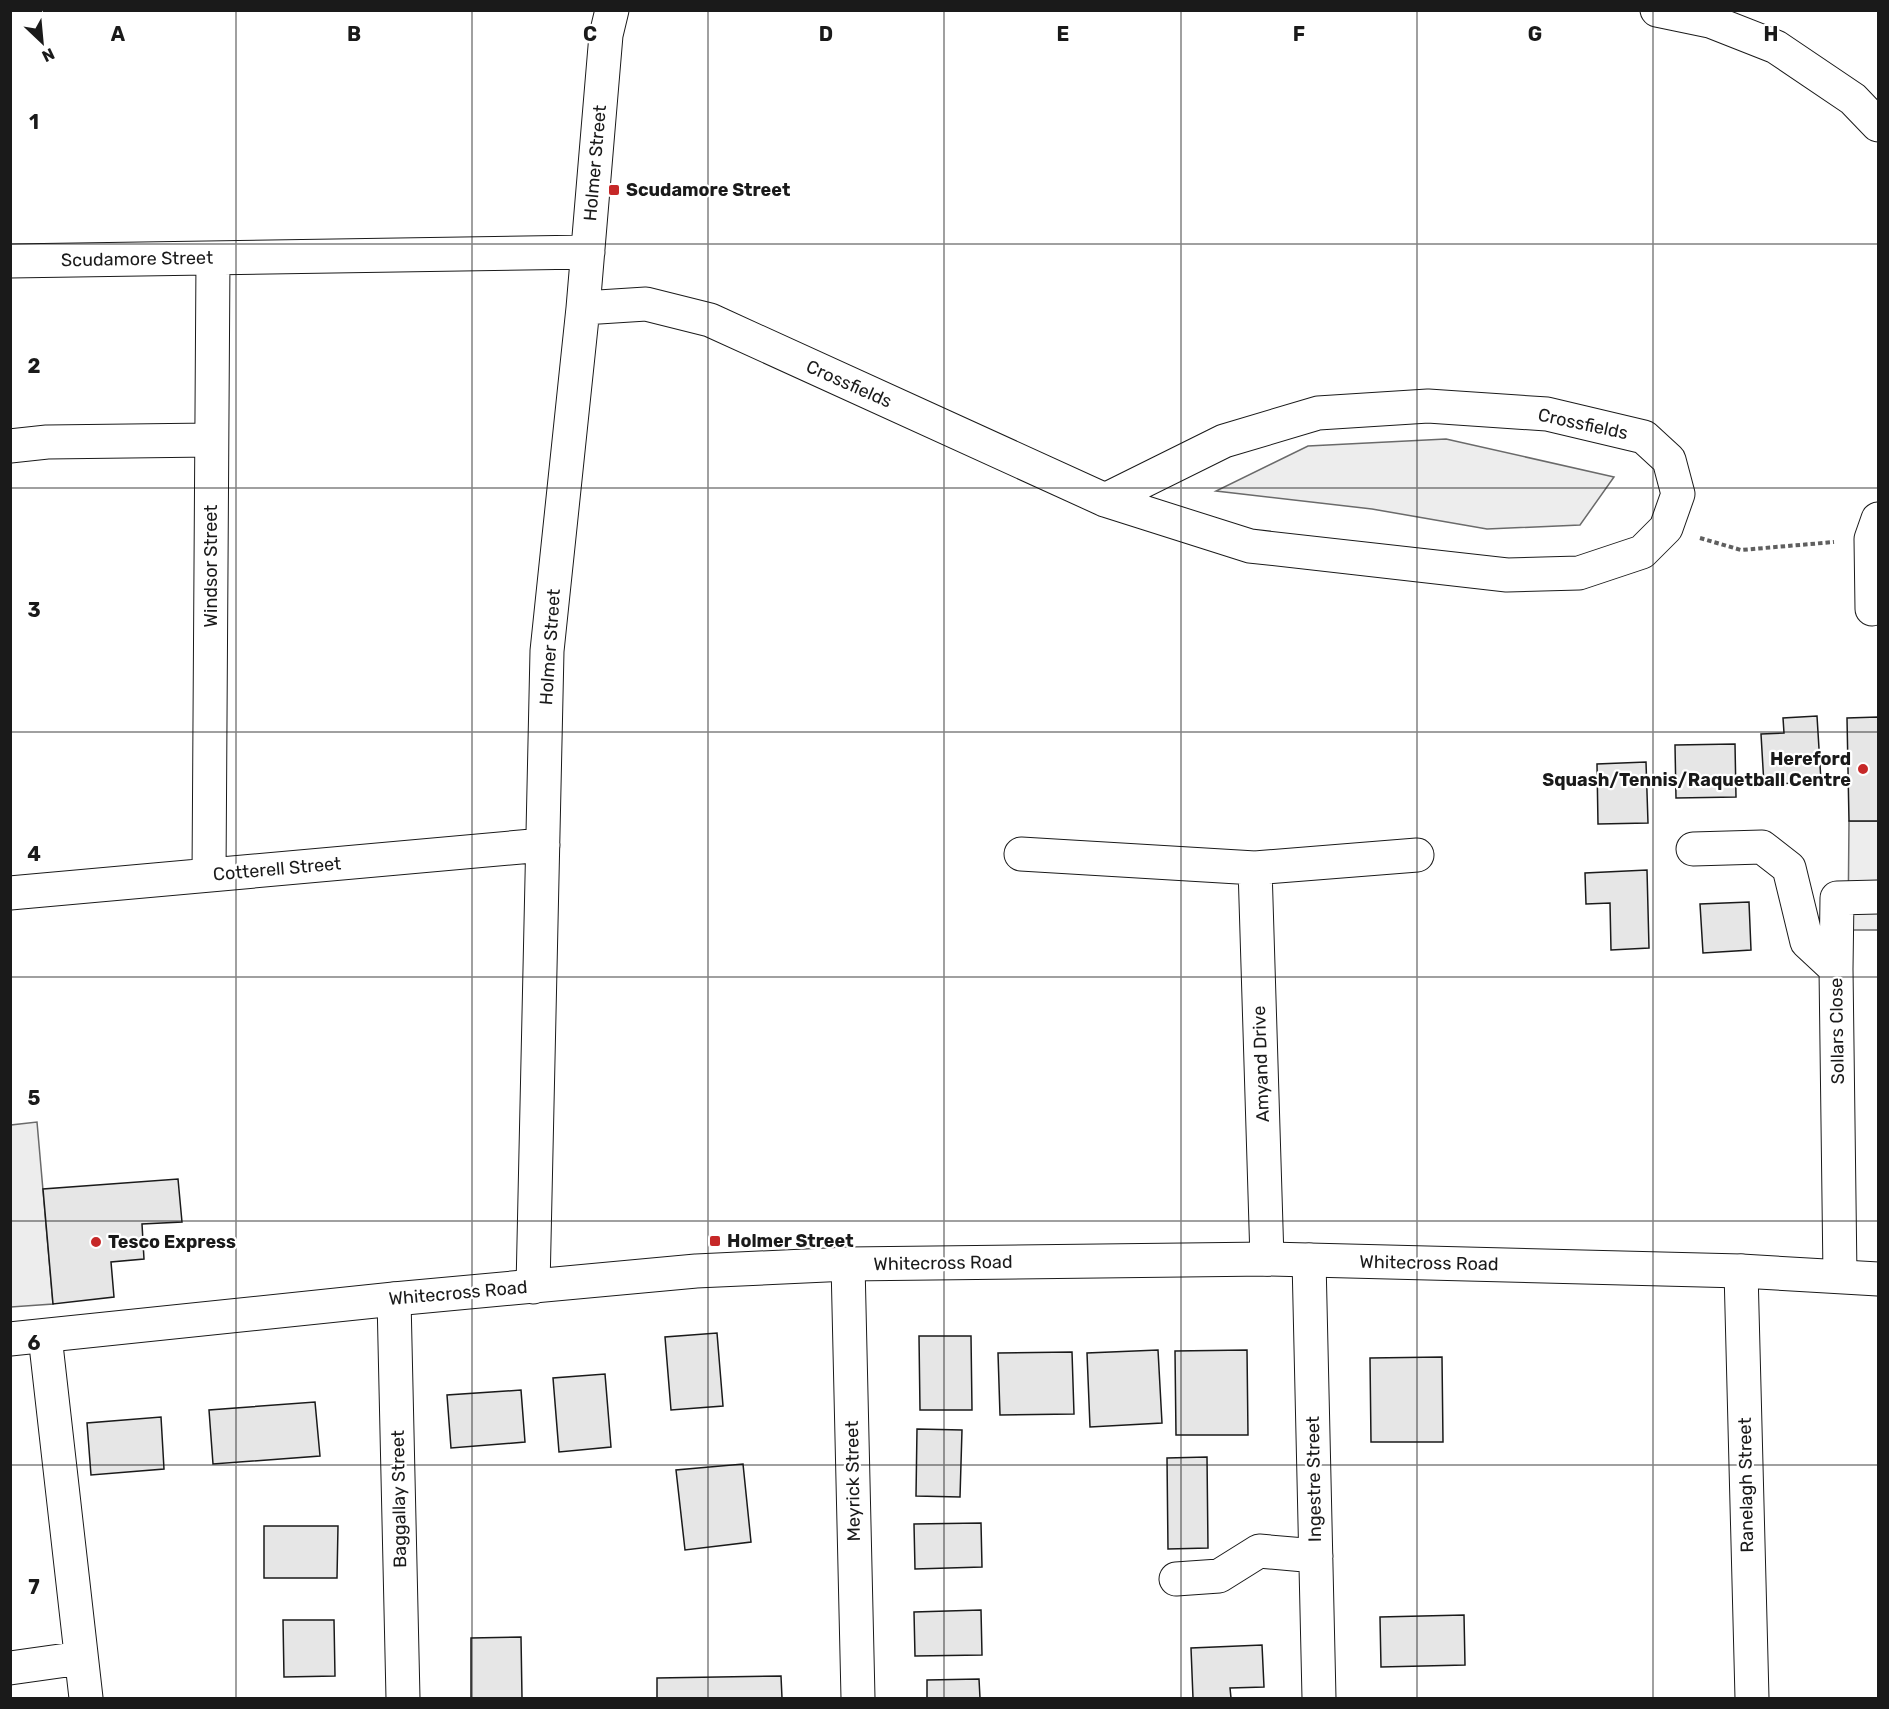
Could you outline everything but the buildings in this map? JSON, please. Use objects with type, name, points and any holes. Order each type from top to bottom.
[{"type":"main road","name":"Holmer Street","points":[[533,1287],[547,651],[583,308],[606,34],[612,10]]},
{"type":"main road","points":[[1657,10],[1710,21],[1776,47],[1853,99],[1878,125]]},
{"type":"main road","name":"Scudamore Street","points":[[10,261],[588,252]]},
{"type":"main road","name":"Windsor Street","points":[[209,875],[213,258]]},
{"type":"main road","name":"Crossfields","points":[[583,308],[646,304],[710,320],[1105,500],[1250,546],[1507,575],[1579,573],[1642,552],[1666,528],[1678,494],[1669,460],[1644,437],[1546,414],[1428,406],[1318,413],[1224,441],[1105,500]]},
{"type":"main road","points":[[10,446],[47,442],[211,440]]},
{"type":"main road","points":[[1872,609],[1875,529]]},
{"type":"main road","name":"Cotterell Street","points":[[10,893],[543,845]]},
{"type":"main road","name":"Sollars Close","points":[[1693,849],[1762,847],[1789,868],[1807,942],[1836,969],[1840,1276]]},
{"type":"main road","points":[[1021,854],[1255,868],[1417,855]]},
{"type":"main road","name":"Amyand Drive","points":[[1255,868],[1267,1259]]},
{"type":"main road","points":[[1836,969],[1837,898],[1878,897]]},
{"type":"main road","name":"Whitecross Road","points":[[10,1339],[394,1299],[696,1271],[848,1264],[1267,1259],[1741,1271],[1878,1279]]},
{"type":"main road","name":"Ingestre Street","points":[[1309,1260],[1319,1698]]},
{"type":"main road","name":"Meyrick Street","points":[[848,1264],[858,1698]]},
{"type":"main road","name":"Ranelagh Street","points":[[1741,1271],[1752,1698]]},
{"type":"main road","name":"Baggallay Street","points":[[394,1299],[403,1698]]},
{"type":"main road","points":[[45,1336],[86,1698]]},
{"type":"main road","points":[[1176,1579],[1219,1576],[1259,1551],[1316,1556]]},
{"type":"main road","points":[[10,1668],[81,1658]]},
{"type":"path","points":[[1666,528],[1742,550],[1875,529]]},
{"type":"shaded area","points":[[1446,439],[1614,477],[1580,525],[1487,529],[1372,509],[1216,491],[1308,446]]},
{"type":"shaded area","points":[[1849,821],[1878,821],[1878,930],[1848,930]]},
{"type":"shaded area","points":[[37,1122],[53,1304],[11,1307],[11,1125]]},
{"type":"place","name":"Scudamore Street","points":[[614,190]]},
{"type":"place","name":"Hereford Squash/Tennis/Raquetball Centre","points":[[1863,769]]},
{"type":"place","name":"Holmer Street","points":[[715,1241]]},
{"type":"place","name":"Tesco Express","points":[[96,1242]]}]
